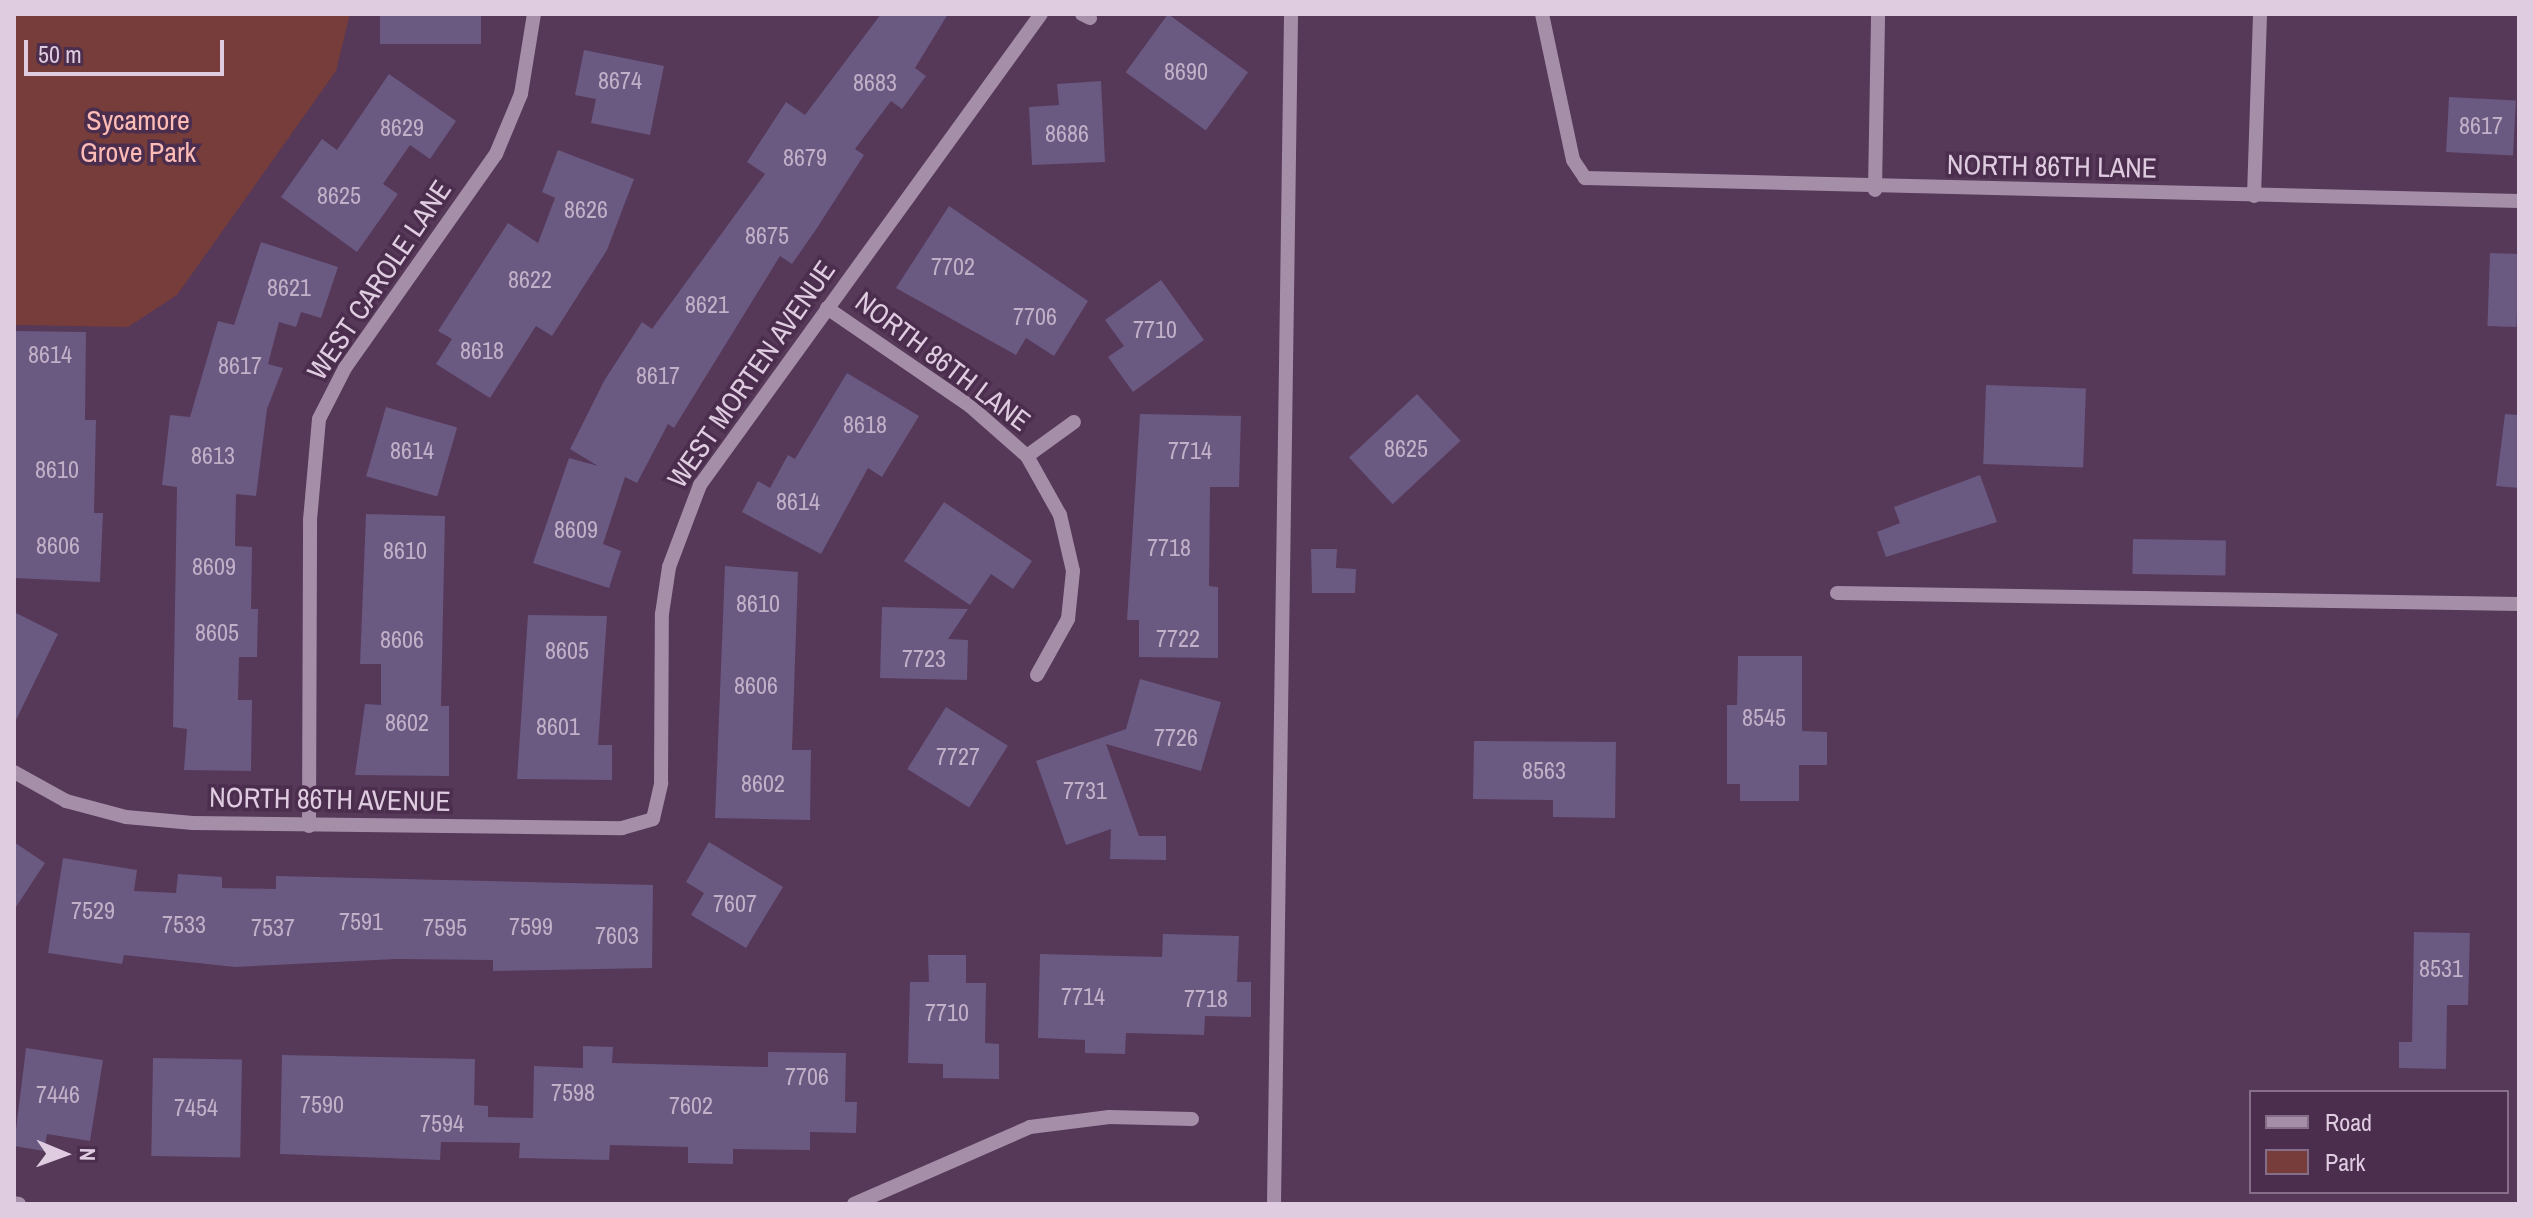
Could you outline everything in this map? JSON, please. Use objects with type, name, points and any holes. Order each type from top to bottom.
[{"type":"street","name":"WEST CAROLE LANE","points":[[309,826],[310,520],[319,419],[345,368],[496,154],[521,94],[534,14]]},
{"type":"street","name":"WEST MORTEN AVENUE","points":[[653,819],[661,783],[662,614],[685,518],[700,485],[1041,14]]},
{"type":"street","points":[[1274,1204],[1291,14]]},
{"type":"street","name":"NORTH 86TH LANE","points":[[1542,14],[1573,160],[1585,178],[1875,190],[2519,201]]},
{"type":"street","points":[[1875,190],[1878,14]]},
{"type":"street","points":[[2254,196],[2260,14]]},
{"type":"street","name":"NORTH 86TH LANE","points":[[827,308],[970,406],[1027,456],[1060,515],[1073,571],[1068,619],[1037,675]]},
{"type":"street","name":"NORTH 86TH LANE","points":[[1027,456],[1074,422]]},
{"type":"street","points":[[1837,593],[2519,604]]},
{"type":"street","name":"NORTH 86TH AVENUE","points":[[14,772],[66,801],[126,817],[309,826],[622,828],[653,819]]},
{"type":"street","points":[[854,1204],[1030,1127],[1109,1117],[1192,1119]]},
{"type":"green space","name":"Sycamore Grove Park","points":[[14,14],[350,14],[336,71],[177,295],[128,327],[14,325]]},
{"type":"building","points":[[380,14],[481,14],[481,44],[380,44]]},
{"type":"building","points":[[881,14],[948,14],[915,68],[926,76],[902,109],[891,101],[855,149],[864,155],[817,228],[792,264],[780,256],[674,428],[668,424],[637,483],[625,477],[603,544],[621,551],[609,588],[533,563],[569,458],[598,466],[570,449],[604,381],[642,322],[652,329],[765,174],[747,162],[786,102],[805,115]]},
{"type":"building","points":[[1168,14],[1248,72],[1206,130],[1126,72]]},
{"type":"building","points":[[584,50],[664,66],[650,135],[591,123],[596,99],[575,95]]},
{"type":"building","points":[[389,74],[456,121],[430,159],[410,145],[383,184],[398,194],[357,252],[281,197],[322,139],[337,150]]},
{"type":"building","points":[[1101,81],[1105,162],[1032,165],[1029,107],[1059,105],[1057,84]]},
{"type":"building","points":[[2449,97],[2516,101],[2513,155],[2446,152]]},
{"type":"building","points":[[558,150],[634,179],[607,250],[552,336],[536,326],[490,398],[436,364],[452,339],[438,331],[508,223],[538,243],[555,198],[542,192]]},
{"type":"building","points":[[949,206],[1088,301],[1054,356],[1026,338],[1016,355],[896,288]]},
{"type":"building","points":[[261,242],[338,267],[321,318],[301,312],[296,327],[279,322],[268,364],[283,368],[267,409],[256,496],[236,494],[235,546],[252,547],[251,609],[258,609],[257,657],[239,657],[238,700],[252,700],[251,771],[184,770],[187,729],[173,727],[177,487],[162,485],[170,415],[190,417],[218,321],[234,325]]},
{"type":"building","points":[[2490,253],[2519,254],[2516,327],[2487,326]]},
{"type":"building","points":[[1161,280],[1204,340],[1133,392],[1108,357],[1124,346],[1105,320]]},
{"type":"building","points":[[14,331],[86,332],[85,420],[96,420],[94,513],[103,513],[100,582],[14,578]]},
{"type":"building","points":[[847,373],[919,416],[882,477],[868,468],[821,554],[742,512],[758,481],[770,488],[788,455],[795,459]]},
{"type":"building","points":[[1986,385],[2086,388],[2083,467],[1983,464]]},
{"type":"building","points":[[1417,394],[1461,441],[1393,504],[1349,457]]},
{"type":"building","points":[[386,407],[457,427],[437,497],[366,476]]},
{"type":"building","points":[[1140,414],[1241,416],[1239,487],[1210,487],[1209,586],[1218,587],[1218,658],[1139,657],[1139,620],[1127,620]]},
{"type":"building","points":[[2505,414],[2519,415],[2519,488],[2496,486]]},
{"type":"building","points":[[1980,475],[1997,522],[1886,557],[1877,532],[1900,523],[1894,507]]},
{"type":"building","points":[[944,502],[1032,561],[1013,589],[991,574],[970,605],[904,561]]},
{"type":"building","points":[[366,514],[445,516],[441,706],[449,706],[449,776],[355,775],[365,704],[381,705],[381,664],[360,664]]},
{"type":"building","points":[[2133,539],[2226,541],[2225,576],[2132,574]]},
{"type":"building","points":[[1311,549],[1337,549],[1336,568],[1356,569],[1355,593],[1312,593]]},
{"type":"building","points":[[725,566],[798,572],[792,750],[811,750],[810,820],[715,818]]},
{"type":"building","points":[[882,607],[968,609],[948,639],[968,640],[967,680],[880,678]]},
{"type":"building","points":[[14,612],[58,634],[14,724]]},
{"type":"building","points":[[528,615],[607,616],[598,745],[612,745],[612,780],[517,779]]},
{"type":"building","points":[[1738,656],[1802,656],[1802,731],[1827,732],[1827,765],[1799,765],[1799,801],[1740,801],[1740,784],[1727,784],[1727,705],[1737,705]]},
{"type":"building","points":[[1140,679],[1221,702],[1201,771],[1106,744],[1139,836],[1166,836],[1166,860],[1110,859],[1111,829],[1066,845],[1036,761],[1126,729]]},
{"type":"building","points":[[946,707],[1008,746],[969,808],[907,769]]},
{"type":"building","points":[[1474,741],[1616,742],[1615,818],[1553,817],[1553,800],[1473,799]]},
{"type":"building","points":[[14,842],[45,863],[14,910]]},
{"type":"building","points":[[709,842],[783,887],[746,948],[691,915],[704,893],[686,882]]},
{"type":"building","points":[[63,858],[137,870],[134,891],[176,893],[178,874],[222,877],[222,888],[276,889],[276,876],[653,885],[652,968],[493,971],[493,960],[396,959],[235,967],[124,955],[122,964],[48,953]]},
{"type":"building","points":[[2414,932],[2470,933],[2468,1005],[2447,1005],[2446,1069],[2399,1068],[2399,1042],[2412,1042]]},
{"type":"building","points":[[1163,934],[1239,936],[1237,982],[1251,982],[1251,1017],[1205,1016],[1204,1035],[1126,1033],[1125,1054],[1085,1053],[1085,1040],[1038,1038],[1040,954],[1162,957]]},
{"type":"building","points":[[928,955],[966,955],[966,983],[986,983],[985,1043],[999,1044],[999,1079],[943,1078],[943,1064],[908,1063],[910,982],[929,982]]},
{"type":"building","points":[[583,1046],[613,1047],[612,1063],[768,1067],[768,1052],[846,1053],[845,1102],[857,1102],[856,1133],[810,1132],[810,1150],[733,1149],[733,1164],[688,1163],[688,1147],[610,1145],[609,1160],[519,1158],[520,1143],[441,1142],[440,1160],[280,1154],[282,1055],[475,1059],[474,1105],[488,1106],[488,1117],[533,1118],[534,1066],[583,1068]]},
{"type":"building","points":[[26,1048],[103,1060],[90,1141],[47,1134],[44,1151],[14,1146]]},
{"type":"building","points":[[153,1058],[242,1060],[240,1158],[151,1156]]}]
